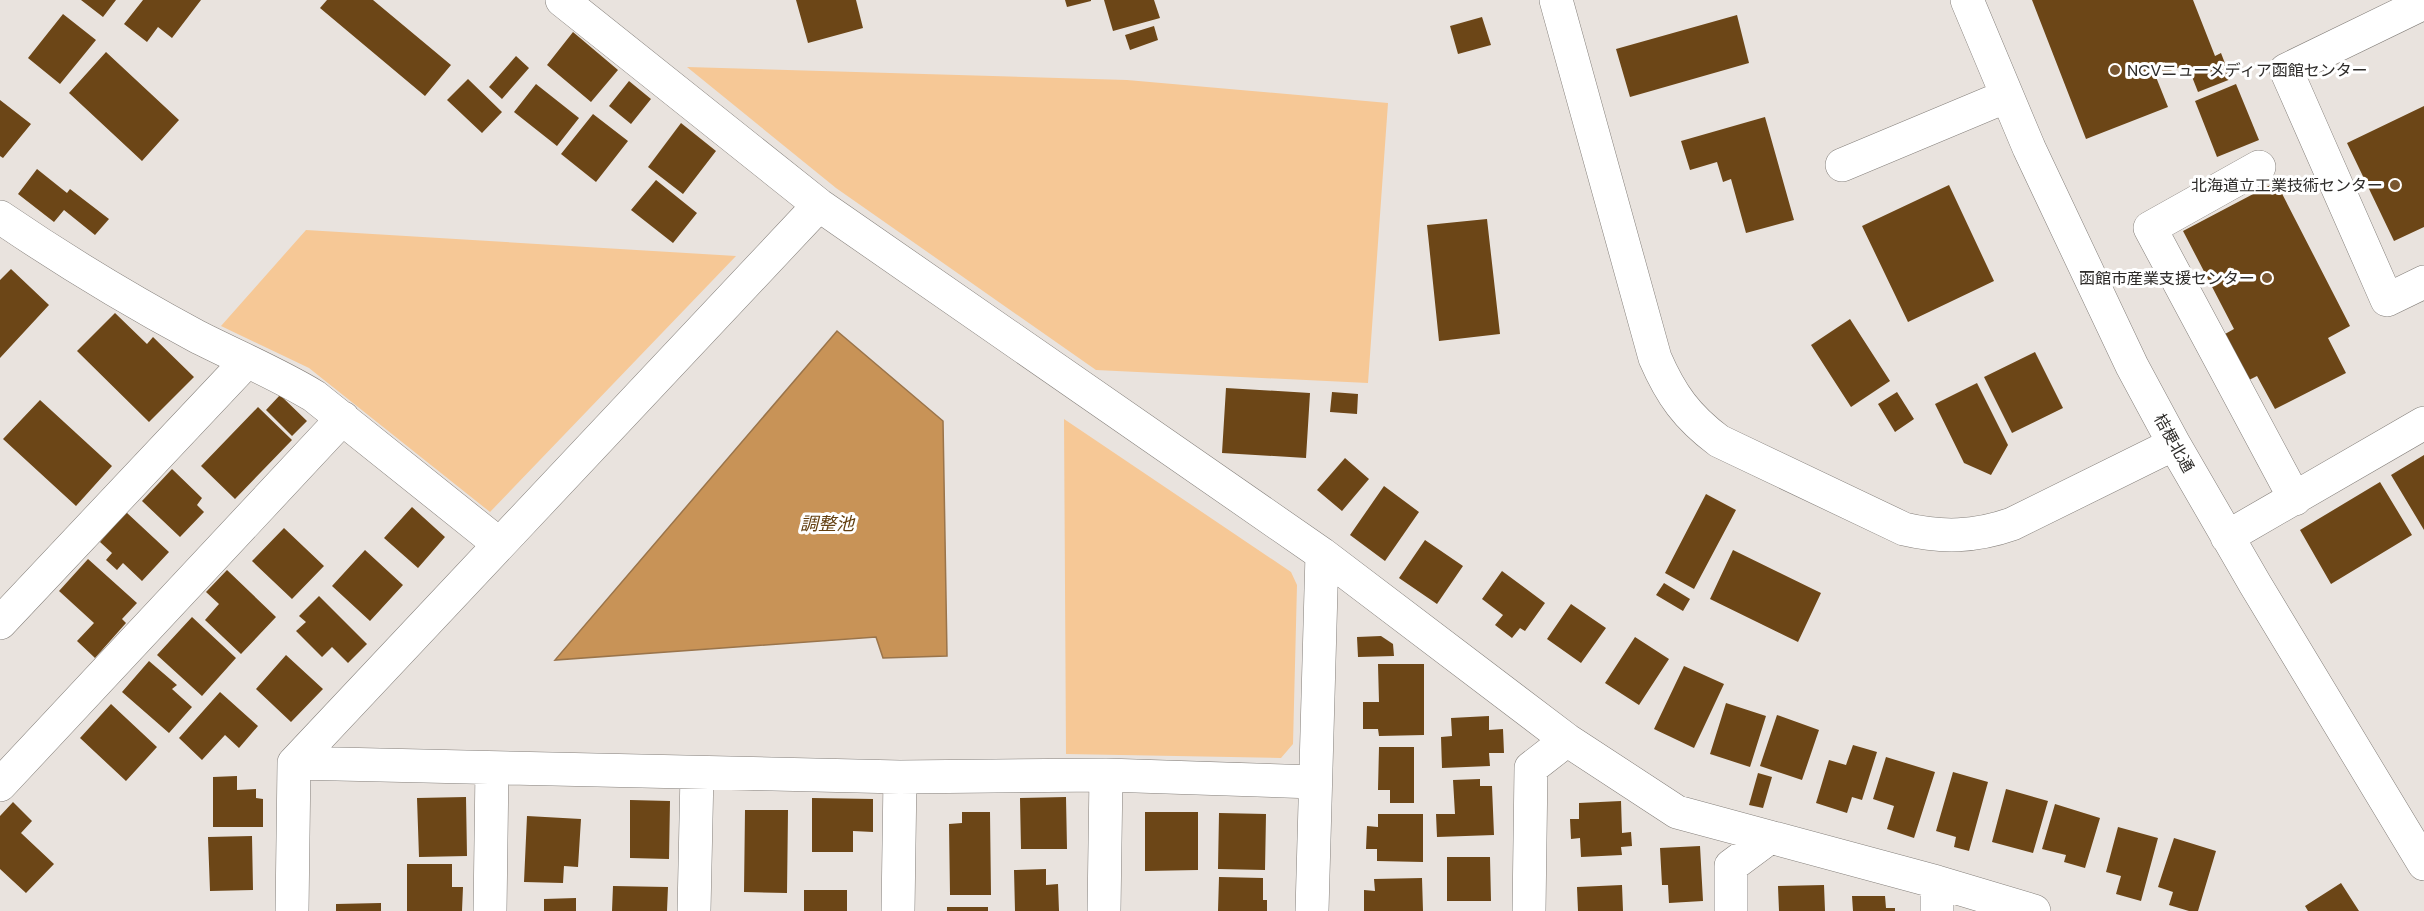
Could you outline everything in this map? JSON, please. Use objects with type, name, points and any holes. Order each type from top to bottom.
[{"type":"street","points":[[562,0],[819,205],[1322,554],[1567,740],[1677,812],[1770,837],[1937,897],[2034,911]]},
{"type":"street","points":[[1556,0],[1655,358],[1667,386],[1683,409],[1699,426],[1719,441],[1904,529],[1930,535],[1950,536],[1993,531],[2012,524],[2174,444]]},
{"type":"street","name":"桔梗北通","points":[[1967,0],[2007,96],[2089,277],[2174,444],[2227,537],[2424,864]]},
{"type":"street","points":[[2424,3],[2286,70],[2387,300],[2424,282]]},
{"type":"street","points":[[1842,165],[2007,96]]},
{"type":"street","points":[[2259,167],[2150,228],[2295,499]]},
{"type":"street","points":[[292,911],[294,763],[819,205]]},
{"type":"street","points":[[0,217],[114,288],[246,362],[281,376],[314,396],[499,544]]},
{"type":"street","points":[[0,623],[246,362]]},
{"type":"street","points":[[0,785],[343,418]]},
{"type":"street","points":[[2227,537],[2424,423]]},
{"type":"street","points":[[1312,911],[1322,554]]},
{"type":"street","points":[[1529,911],[1531,768],[1567,740]]},
{"type":"street","points":[[294,763],[900,777],[1106,775],[1314,782]]},
{"type":"street","points":[[490,911],[492,768]]},
{"type":"street","points":[[694,911],[697,773]]},
{"type":"street","points":[[1104,911],[1106,775]]},
{"type":"street","points":[[898,911],[900,777]]},
{"type":"street","points":[[1731,911],[1731,866],[1770,837]]},
{"type":"shaded area","points":[[687,67],[1127,80],[1388,103],[1368,383],[1096,370],[836,188]]},
{"type":"shaded area","points":[[306,230],[736,256],[490,512],[309,368],[221,326]]},
{"type":"shaded area","points":[[1064,419],[1291,572],[1297,585],[1293,744],[1281,758],[1066,754]]},
{"type":"water","name":"調整池","points":[[837,331],[943,421],[947,656],[883,658],[876,637],[555,660]]},
{"type":"building","points":[[81,0],[116,0],[103,17]]},
{"type":"building","points":[[143,0],[201,0],[172,38],[158,27],[147,42],[124,24]]},
{"type":"building","points":[[327,0],[373,0],[451,65],[425,96],[320,8]]},
{"type":"building","points":[[796,0],[856,0],[863,28],[808,43]]},
{"type":"building","points":[[1065,0],[1091,0],[1091,1],[1067,7]]},
{"type":"building","points":[[1104,0],[1154,0],[1160,18],[1113,31]]},
{"type":"building","name":"NCVニューメディア函館センター","points":[[2032,0],[2193,0],[2215,56],[2221,53],[2231,79],[2198,92],[2187,64],[2156,77],[2168,107],[2086,139]]},
{"type":"building","points":[[63,14],[96,40],[60,84],[28,58]]},
{"type":"building","points":[[1737,15],[1749,63],[1630,97],[1616,49]]},
{"type":"building","points":[[1482,17],[1491,45],[1458,54],[1450,26]]},
{"type":"building","points":[[1154,26],[1158,40],[1130,50],[1125,35]]},
{"type":"building","points":[[573,32],[618,70],[591,102],[547,65]]},
{"type":"building","points":[[106,52],[179,120],[142,161],[69,93]]},
{"type":"building","points":[[516,56],[529,68],[502,99],[489,87]]},
{"type":"building","points":[[468,79],[502,112],[482,133],[447,100]]},
{"type":"building","points":[[629,81],[651,99],[631,124],[609,106]]},
{"type":"building","points":[[536,84],[579,118],[557,146],[514,112]]},
{"type":"building","points":[[2236,84],[2259,140],[2217,157],[2195,101]]},
{"type":"building","points":[[0,100],[31,124],[3,158],[0,156]]},
{"type":"building","name":"北海道立工業技術センター","points":[[2424,106],[2424,227],[2394,241],[2347,143]]},
{"type":"building","points":[[593,114],[628,141],[596,182],[561,154]]},
{"type":"building","points":[[1765,117],[1794,220],[1746,233],[1731,179],[1723,182],[1717,162],[1690,170],[1681,141]]},
{"type":"building","points":[[681,123],[716,151],[683,194],[648,167]]},
{"type":"building","points":[[37,169],[67,193],[70,189],[109,219],[95,235],[64,210],[54,222],[18,194]]},
{"type":"building","points":[[656,180],[697,213],[673,243],[631,210]]},
{"type":"building","name":"函館市産業支援センター","points":[[2276,182],[2350,326],[2328,338],[2346,373],[2275,409],[2257,376],[2249,380],[2225,334],[2234,329],[2183,231]]},
{"type":"building","points":[[1949,185],[1994,281],[1908,322],[1862,226]]},
{"type":"building","points":[[1487,219],[1500,334],[1439,341],[1427,225]]},
{"type":"building","points":[[11,269],[49,305],[0,358],[0,280]]},
{"type":"building","points":[[115,313],[147,344],[153,337],[194,377],[149,422],[77,351]]},
{"type":"building","points":[[1850,319],[1890,381],[1851,407],[1811,345]]},
{"type":"building","points":[[2035,352],[2063,408],[2012,433],[1984,377]]},
{"type":"building","points":[[1977,383],[2008,445],[1991,475],[1964,463],[1935,404]]},
{"type":"building","points":[[1226,388],[1310,393],[1306,458],[1222,453]]},
{"type":"building","points":[[1332,392],[1358,394],[1357,414],[1330,412]]},
{"type":"building","points":[[1897,392],[1914,419],[1895,432],[1878,404]]},
{"type":"building","points":[[280,395],[307,421],[292,436],[266,410]]},
{"type":"building","points":[[40,400],[112,466],[76,506],[3,439]]},
{"type":"building","points":[[258,407],[292,440],[235,499],[201,466]]},
{"type":"building","points":[[2424,455],[2424,530],[2391,475]]},
{"type":"building","points":[[1345,458],[1369,479],[1342,511],[1317,490]]},
{"type":"building","points":[[172,469],[202,498],[197,505],[204,512],[180,537],[142,501]]},
{"type":"building","points":[[2380,482],[2412,535],[2331,584],[2300,530]]},
{"type":"building","points":[[1384,486],[1419,512],[1385,561],[1350,535]]},
{"type":"building","points":[[1706,494],[1736,510],[1694,589],[1665,573]]},
{"type":"building","points":[[412,507],[445,537],[418,568],[384,538]]},
{"type":"building","points":[[126,512],[169,552],[142,581],[123,563],[117,570],[106,560],[112,553],[100,542]]},
{"type":"building","points":[[284,528],[324,566],[292,599],[252,561]]},
{"type":"building","points":[[1425,540],[1463,566],[1437,604],[1399,578]]},
{"type":"building","points":[[365,550],[403,585],[370,621],[332,586]]},
{"type":"building","points":[[1733,550],[1821,593],[1798,642],[1710,599]]},
{"type":"building","points":[[88,559],[137,603],[122,619],[126,623],[95,658],[77,641],[94,623],[59,591]]},
{"type":"building","points":[[227,570],[276,617],[241,654],[205,620],[219,604],[206,592]]},
{"type":"building","points":[[1502,571],[1545,603],[1525,631],[1520,628],[1512,638],[1495,625],[1503,615],[1482,599]]},
{"type":"building","points":[[1664,583],[1690,599],[1683,611],[1656,595]]},
{"type":"building","points":[[319,596],[367,644],[348,663],[332,647],[322,657],[296,631],[306,622],[299,616]]},
{"type":"building","points":[[1571,604],[1606,628],[1581,663],[1547,639]]},
{"type":"building","points":[[192,617],[236,658],[202,696],[157,655]]},
{"type":"building","points":[[1381,636],[1393,644],[1394,656],[1358,657],[1357,637]]},
{"type":"building","points":[[1635,637],[1669,659],[1639,705],[1605,683]]},
{"type":"building","points":[[286,655],[323,689],[291,722],[256,689]]},
{"type":"building","points":[[149,661],[177,685],[172,689],[192,707],[169,733],[122,692]]},
{"type":"building","points":[[1378,664],[1424,664],[1424,735],[1379,736],[1378,729],[1363,729],[1363,702],[1379,702]]},
{"type":"building","points":[[1684,666],[1724,684],[1694,748],[1654,729]]},
{"type":"building","points":[[220,692],[258,726],[239,748],[225,735],[202,760],[179,738]]},
{"type":"building","points":[[1726,703],[1766,716],[1750,767],[1710,754]]},
{"type":"building","points":[[111,704],[157,747],[126,781],[80,738]]},
{"type":"building","points":[[1777,715],[1819,730],[1802,780],[1760,766]]},
{"type":"building","points":[[1489,716],[1489,730],[1503,729],[1504,753],[1489,753],[1490,766],[1442,768],[1441,737],[1452,736],[1451,718]]},
{"type":"building","points":[[1853,745],[1877,752],[1862,800],[1852,797],[1847,813],[1816,803],[1829,760],[1846,765]]},
{"type":"building","points":[[1379,747],[1414,747],[1414,803],[1390,803],[1390,790],[1378,790]]},
{"type":"building","points":[[1886,757],[1935,772],[1914,838],[1887,829],[1894,806],[1873,799]]},
{"type":"building","points":[[1953,772],[1988,782],[1969,851],[1954,847],[1956,837],[1936,831]]},
{"type":"building","points":[[1758,773],[1772,777],[1763,808],[1749,805]]},
{"type":"building","points":[[237,776],[237,790],[256,789],[256,798],[263,799],[263,827],[213,827],[213,777]]},
{"type":"building","points":[[1480,779],[1480,786],[1492,786],[1494,835],[1437,837],[1436,814],[1455,814],[1453,780]]},
{"type":"building","points":[[2006,789],[2048,801],[2033,853],[1992,842]]},
{"type":"building","points":[[466,797],[467,856],[419,857],[417,798]]},
{"type":"building","points":[[1066,797],[1067,849],[1021,849],[1020,798]]},
{"type":"building","points":[[812,798],[873,799],[873,832],[853,831],[853,852],[812,852]]},
{"type":"building","points":[[630,800],[670,801],[669,859],[630,858]]},
{"type":"building","points":[[1621,801],[1622,833],[1631,832],[1632,846],[1621,847],[1622,855],[1581,857],[1580,838],[1571,839],[1570,819],[1579,819],[1579,803]]},
{"type":"building","points":[[13,802],[32,821],[21,833],[54,864],[26,893],[0,869],[0,816]]},
{"type":"building","points":[[2055,804],[2100,818],[2085,868],[2064,862],[2066,855],[2042,849]]},
{"type":"building","points":[[745,810],[788,810],[787,893],[744,892]]},
{"type":"building","points":[[962,812],[990,812],[991,895],[950,895],[949,824],[962,823]]},
{"type":"building","points":[[1145,812],[1198,812],[1198,870],[1145,871]]},
{"type":"building","points":[[1219,813],[1266,814],[1265,870],[1218,869]]},
{"type":"building","points":[[1378,814],[1423,814],[1423,862],[1377,861],[1377,849],[1366,849],[1367,826],[1378,827]]},
{"type":"building","points":[[527,816],[581,819],[578,867],[564,866],[563,883],[524,882]]},
{"type":"building","points":[[2118,827],[2158,838],[2141,901],[2116,894],[2121,876],[2106,872]]},
{"type":"building","points":[[252,836],[253,890],[210,891],[208,837]]},
{"type":"building","points":[[2174,838],[2216,851],[2198,911],[2189,911],[2169,905],[2173,892],[2158,887]]},
{"type":"building","points":[[1700,846],[1703,901],[1669,903],[1668,885],[1662,885],[1660,848]]},
{"type":"building","points":[[1447,857],[1490,857],[1491,901],[1447,901]]},
{"type":"building","points":[[407,864],[452,864],[452,887],[463,887],[462,911],[407,911]]},
{"type":"building","points":[[1046,869],[1046,885],[1058,884],[1059,911],[1015,911],[1014,870]]},
{"type":"building","points":[[1219,877],[1263,878],[1263,900],[1267,900],[1267,911],[1218,911]]},
{"type":"building","points":[[1422,878],[1423,911],[1364,911],[1364,890],[1375,891],[1374,879]]},
{"type":"building","points":[[2341,883],[2359,911],[2308,911],[2305,906]]},
{"type":"building","points":[[1622,885],[1623,911],[1578,911],[1577,887]]},
{"type":"building","points":[[1824,885],[1825,911],[1779,911],[1778,886]]},
{"type":"building","points":[[613,886],[668,887],[667,911],[612,911]]},
{"type":"building","points":[[804,890],[847,890],[847,911],[804,911]]},
{"type":"building","points":[[1852,896],[1885,896],[1886,908],[1895,908],[1895,911],[1853,911]]},
{"type":"building","points":[[576,898],[576,911],[544,911],[544,899]]},
{"type":"building","points":[[381,903],[381,911],[336,911],[336,904]]},
{"type":"building","points":[[947,907],[988,907],[988,911],[947,911]]},
{"type":"place","name":"NCVニューメディア函館センター","points":[[2115,70]]},
{"type":"place","name":"北海道立工業技術センター","points":[[2395,185]]},
{"type":"place","name":"函館市産業支援センター","points":[[2267,278]]}]
